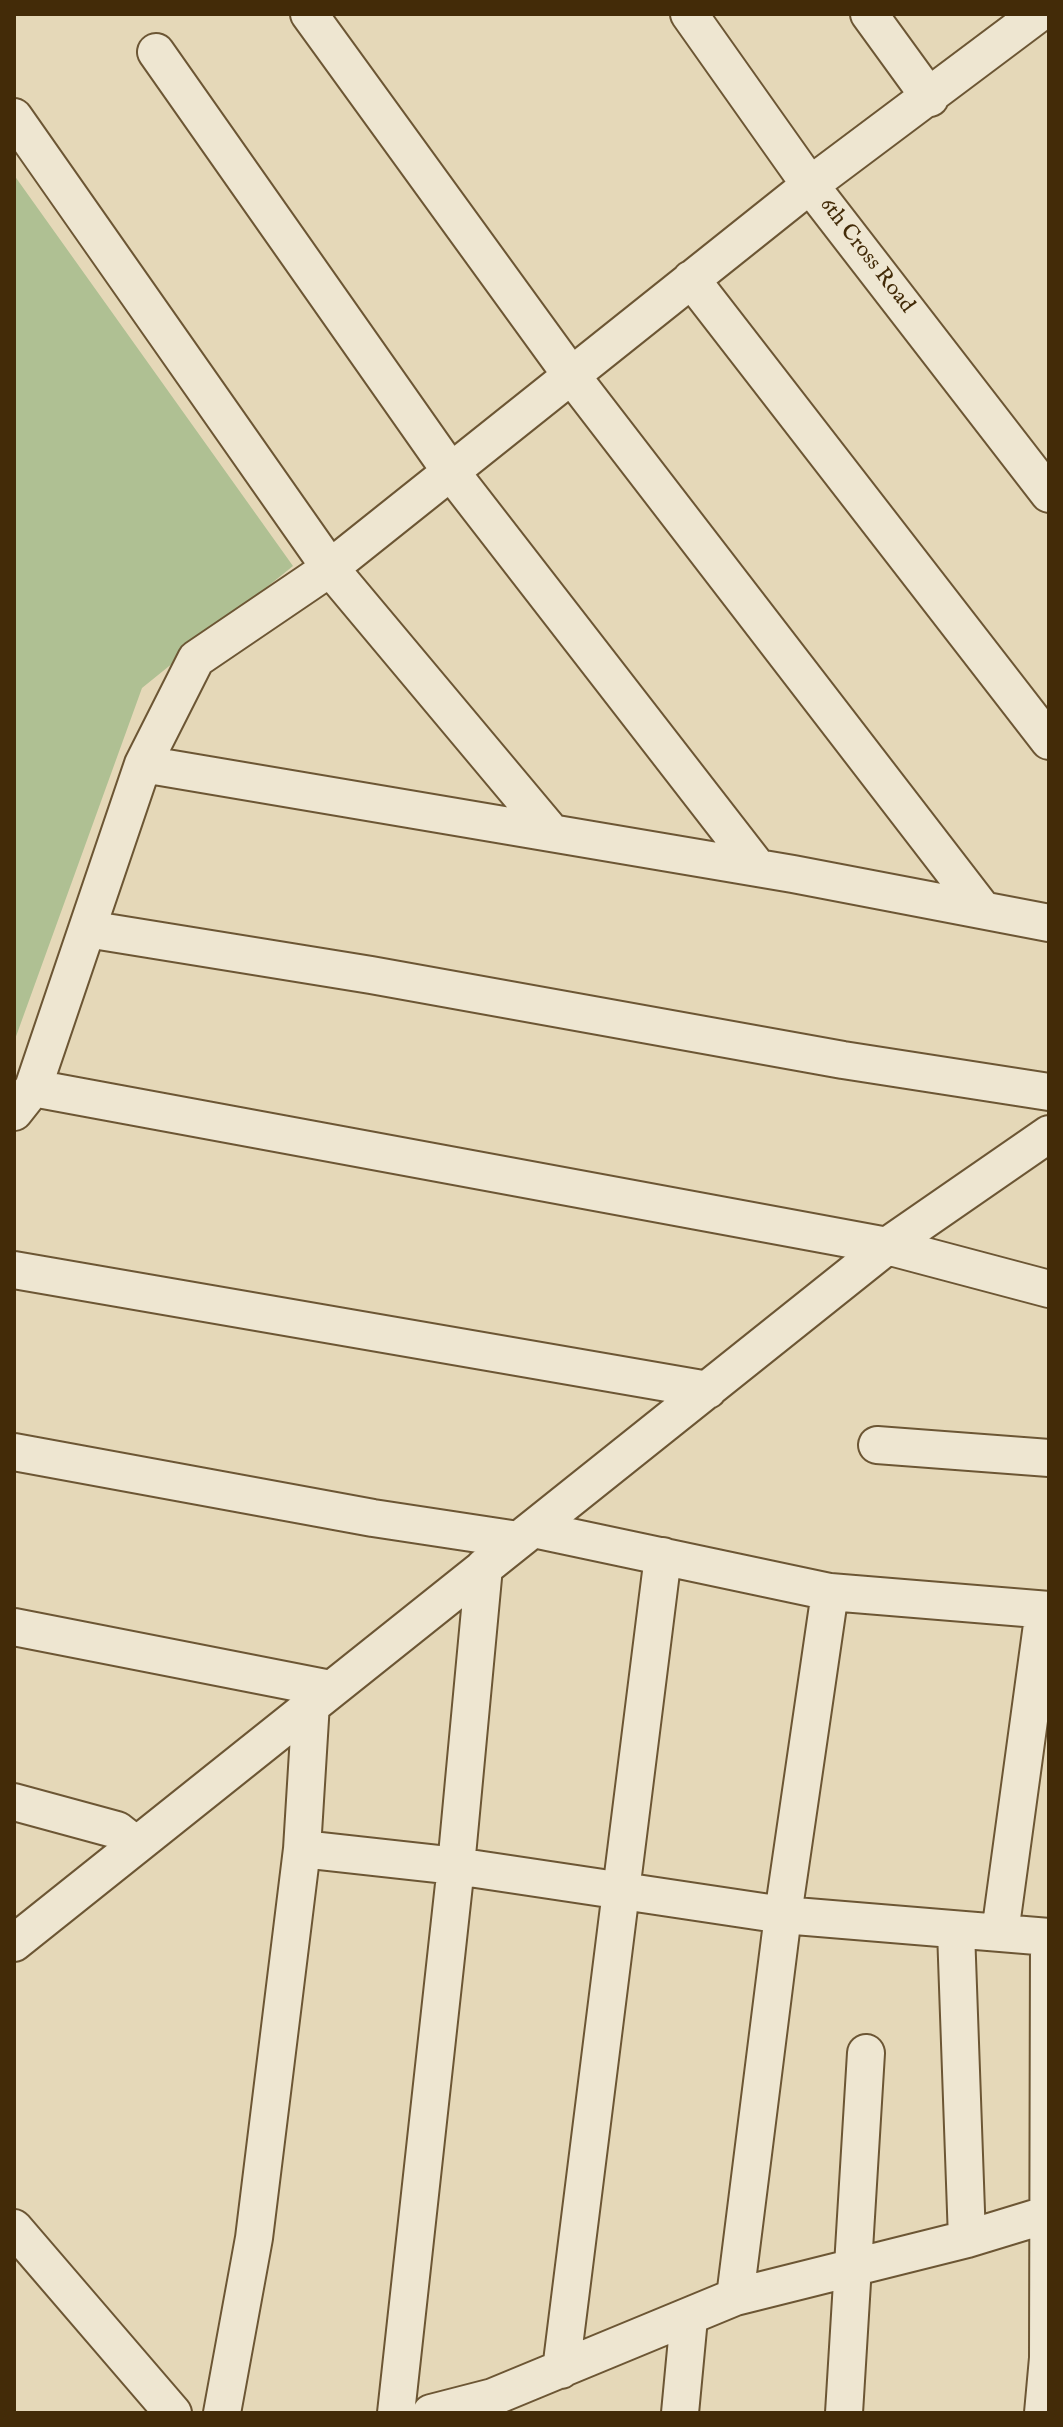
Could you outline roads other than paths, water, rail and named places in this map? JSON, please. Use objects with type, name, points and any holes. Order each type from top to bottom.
[{"type":"street","points":[[309,14],[571,375],[983,910]]},
{"type":"street","name":"6th Cross Road","points":[[689,14],[810,185],[1049,494]]},
{"type":"street","points":[[869,14],[930,98]]},
{"type":"street","points":[[1038,14],[810,185],[330,568],[196,659],[143,764],[87,929],[23,1100],[887,1246],[1049,1289]]},
{"type":"street","points":[[156,52],[451,472],[758,868]]},
{"type":"street","points":[[14,117],[330,568],[552,833]]},
{"type":"street","points":[[691,279],[1049,741]]},
{"type":"street","points":[[143,764],[758,868],[1049,923]]},
{"type":"street","points":[[87,929],[371,975],[843,1060],[1049,1092]]},
{"type":"street","points":[[14,1943],[887,1246],[1049,1134]]},
{"type":"street","points":[[14,1270],[708,1390]]},
{"type":"street","points":[[877,1445],[1049,1458]]},
{"type":"street","points":[[14,1452],[373,1518],[525,1534],[663,1556],[830,1592],[1046,1610],[1000,1933]]},
{"type":"street","points":[[561,2370],[663,1556]]},
{"type":"street","points":[[396,2413],[456,1866],[484,1567]]},
{"type":"street","points":[[735,2297],[783,1915],[830,1592]]},
{"type":"street","points":[[14,1627],[321,1696]]},
{"type":"street","points":[[222,2413],[254,2238],[321,1696]]},
{"type":"street","points":[[14,1802],[117,1830],[136,1845]]},
{"type":"street","points":[[302,1849],[456,1866],[783,1915],[1049,1939],[1049,2358],[1043,2413]]},
{"type":"street","points":[[956,1931],[967,2239]]},
{"type":"street","points":[[844,2413],[866,2053]]},
{"type":"street","points":[[431,2413],[492,2405],[561,2370],[735,2297],[967,2239],[1048,2214]]},
{"type":"street","points":[[14,2228],[173,2413]]},
{"type":"street","points":[[680,2413],[689,2318]]}]
